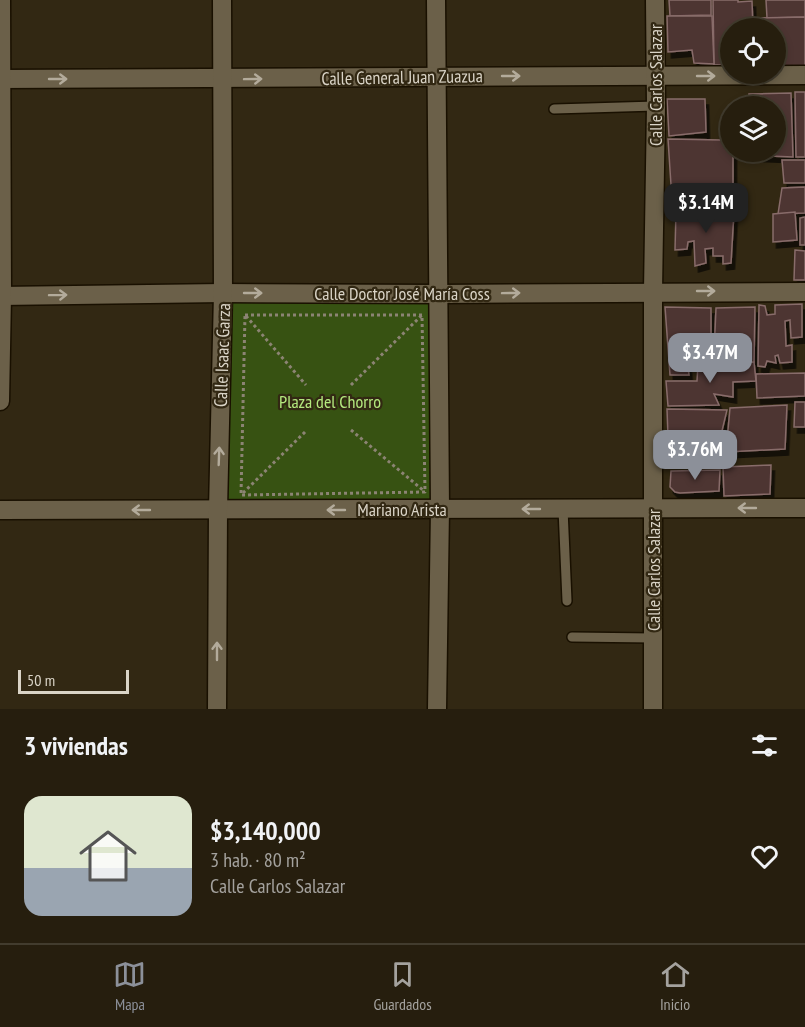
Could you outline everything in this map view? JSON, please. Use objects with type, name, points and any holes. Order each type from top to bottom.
[{"type":"street","points":[[0,401],[1,0]]},
{"type":"street","name":"Calle Isaac Garza","points":[[217,709],[218,510],[223,293],[222,0]]},
{"type":"street","points":[[436,0],[440,509],[437,709]]},
{"type":"street","name":"Calle Carlos Salazar","points":[[653,709],[652,291],[656,106],[655,0]]},
{"type":"street","name":"Calle General Juan Zuazua","points":[[0,79],[805,75]]},
{"type":"street","name":"Calle Doctor José María Coss","points":[[1,296],[223,293],[805,292]]},
{"type":"street","name":"Mariano Arista","points":[[0,510],[805,508]]},
{"type":"lane","points":[[554,109],[656,106]]},
{"type":"lane","points":[[563,509],[567,601]]},
{"type":"lane","points":[[572,637],[653,638]]},
{"type":"path","points":[[244,315],[422,315]]},
{"type":"path","points":[[244,315],[306,385]]},
{"type":"path","points":[[241,495],[244,315]]},
{"type":"path","points":[[351,385],[422,315]]},
{"type":"path","points":[[422,315],[425,492]]},
{"type":"path","points":[[351,430],[425,492]]},
{"type":"path","points":[[241,495],[306,431]]},
{"type":"path","points":[[241,495],[425,492]]},
{"type":"green space","name":"Plaza del Chorro","points":[[223,293],[439,294],[440,509],[218,510]]},
{"type":"building","points":[[669,0],[711,0],[711,15],[670,16]]},
{"type":"building","points":[[713,0],[752,1],[753,18],[720,18],[720,65],[714,65]]},
{"type":"building","points":[[766,0],[805,0],[805,17],[767,18]]},
{"type":"building","points":[[667,16],[712,16],[714,64],[694,63],[692,50],[668,52]]},
{"type":"building","points":[[805,17],[805,66],[786,66],[786,18],[757,18]]},
{"type":"building","points":[[795,92],[805,92],[805,157],[796,157]]},
{"type":"building","points":[[791,93],[793,157],[786,157],[786,96],[749,96],[749,94]]},
{"type":"building","points":[[667,99],[705,99],[706,132],[669,136]]},
{"type":"building","points":[[668,139],[720,140],[720,162],[733,162],[733,187],[671,185]]},
{"type":"building","points":[[805,160],[805,183],[784,183],[782,162]]},
{"type":"building","points":[[805,187],[805,213],[778,214],[782,188]]},
{"type":"building","points":[[673,188],[711,189],[710,204],[672,206]]},
{"type":"building","points":[[676,211],[734,212],[731,263],[723,264],[723,256],[713,256],[713,248],[705,249],[706,263],[695,266],[694,241],[688,242],[687,249],[675,250]]},
{"type":"building","points":[[795,212],[797,240],[773,242],[773,214]]},
{"type":"building","points":[[805,217],[805,245],[800,245],[800,218]]},
{"type":"building","points":[[795,250],[805,251],[805,280],[794,280]]},
{"type":"building","points":[[802,304],[802,337],[791,338],[790,320],[785,321],[786,346],[792,345],[792,362],[780,363],[778,355],[775,356],[776,363],[767,361],[765,367],[758,366],[759,305],[765,306],[767,315],[775,314],[775,305]]},
{"type":"building","points":[[665,307],[711,308],[711,349],[685,346],[689,375],[670,375]]},
{"type":"building","points":[[755,307],[754,362],[729,364],[729,354],[714,353],[716,308]]},
{"type":"building","points":[[754,362],[756,381],[733,382],[733,397],[714,394],[719,405],[668,406],[666,381],[697,381],[698,364]]},
{"type":"building","points":[[805,373],[805,396],[757,398],[756,374]]},
{"type":"building","points":[[795,402],[805,402],[805,427],[794,427]]},
{"type":"building","points":[[787,405],[785,449],[726,452],[730,408]]},
{"type":"building","points":[[667,409],[727,410],[721,435],[668,436]]},
{"type":"building","points":[[771,465],[770,494],[724,496],[723,467]]},
{"type":"building","points":[[720,470],[719,491],[680,493],[670,487],[671,471]]}]
